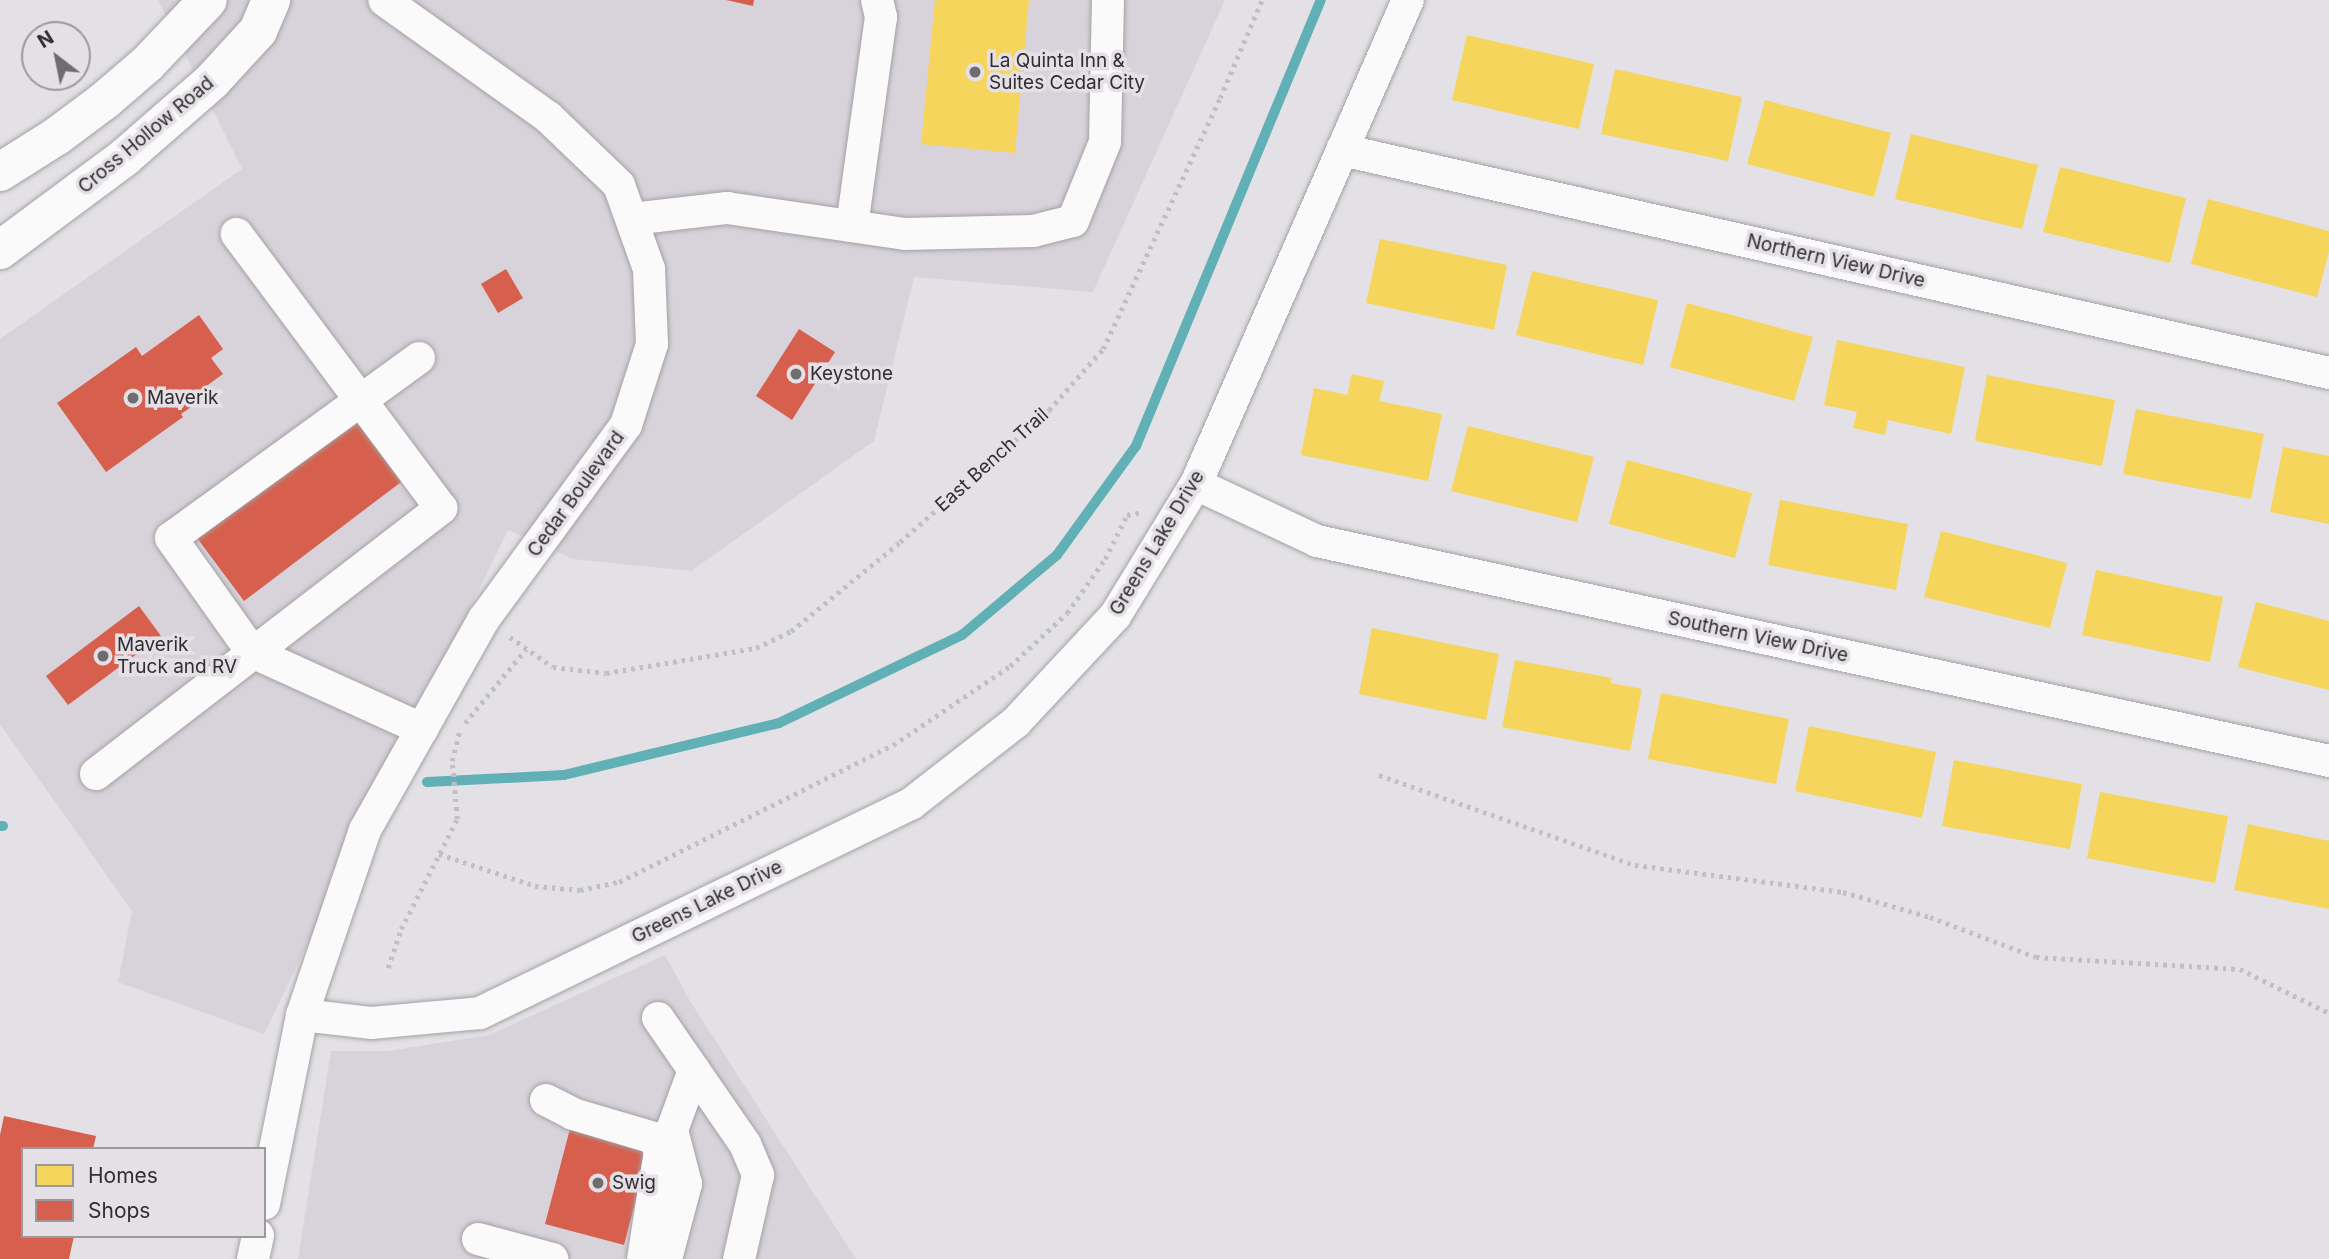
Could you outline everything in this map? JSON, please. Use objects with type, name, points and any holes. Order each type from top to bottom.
[{"type":"main road","points":[[0,172],[57,136],[104,101],[147,64],[208,0]]},
{"type":"main road","name":"Cross Hollow Road","points":[[0,250],[125,157],[212,81],[258,31],[271,0]]},
{"type":"street","name":"Cedar Boulevard","points":[[266,1194],[302,1015],[365,830],[484,619],[626,425],[652,344],[649,269],[619,185],[548,117],[384,0]]},
{"type":"street","points":[[852,226],[881,17],[877,0]]},
{"type":"street","points":[[632,219],[727,208],[905,234],[1033,231],[1073,221],[1105,142],[1108,0]]},
{"type":"street","name":"Greens Lake Drive","points":[[302,1015],[370,1023],[480,1013],[912,803],[1016,722],[1106,626],[1196,485],[1408,0]]},
{"type":"street","name":"Northern View Drive","points":[[1342,150],[2329,373]]},
{"type":"street","points":[[96,774],[441,508],[237,234]]},
{"type":"street","points":[[419,358],[171,538],[252,652],[422,729]]},
{"type":"street","name":"Southern View Drive","points":[[1196,485],[1317,541],[2329,761]]},
{"type":"street","points":[[658,1018],[745,1144],[758,1175],[739,1259]]},
{"type":"street","points":[[643,1259],[663,1134],[694,1070]]},
{"type":"street","points":[[546,1100],[573,1114],[663,1134]]},
{"type":"street","points":[[663,1134],[686,1184],[666,1259]]},
{"type":"street","points":[[253,1259],[258,1238]]},
{"type":"street","points":[[478,1239],[552,1259]]},
{"type":"path","name":"East Bench Trail","points":[[484,619],[553,667],[606,673],[756,648],[791,631],[910,533],[1049,410],[1103,349],[1220,99],[1262,0]]},
{"type":"path","points":[[439,854],[535,886],[580,890],[619,882],[893,745],[931,722],[1010,666],[1067,613],[1105,559],[1127,515],[1145,512],[1172,523]]},
{"type":"path","points":[[388,968],[401,929],[457,819],[452,767],[461,729],[527,648]]},
{"type":"path","points":[[1379,775],[1635,865],[1843,892],[1930,917],[2036,957],[2240,969],[2329,1013]]},
{"type":"shaded area","points":[[158,0],[1225,0],[1093,292],[914,277],[874,441],[691,571],[573,559],[508,530],[264,1034],[118,982],[132,911],[0,724],[0,339],[242,169]]},
{"type":"shaded area","points":[[665,955],[690,1001],[856,1259],[298,1259],[331,1051],[389,1051],[489,1035]]},
{"type":"building: Homes","name":"La Quinta Inn & Suites Cedar City","points":[[935,0],[1029,0],[1015,153],[921,144]]},
{"type":"building: Homes","points":[[1467,35],[1594,64],[1579,129],[1452,100]]},
{"type":"building: Homes","points":[[1615,69],[1742,97],[1728,161],[1601,134]]},
{"type":"building: Homes","points":[[1765,100],[1891,133],[1874,197],[1747,164]]},
{"type":"building: Homes","points":[[1911,134],[2038,165],[2022,229],[1895,199]]},
{"type":"building: Homes","points":[[2060,167],[2186,198],[2170,263],[2043,232]]},
{"type":"building: Homes","points":[[2208,199],[2329,231],[2329,252],[2317,297],[2191,264]]},
{"type":"building: Homes","points":[[1380,239],[1507,265],[1494,330],[1366,303]]},
{"type":"building: Homes","points":[[1532,271],[1658,300],[1643,365],[1516,335]]},
{"type":"building: Homes","points":[[1687,303],[1813,337],[1794,401],[1670,367]]},
{"type":"building: Homes","points":[[1837,340],[1965,367],[1951,434],[1888,420],[1885,435],[1853,428],[1857,412],[1824,405]]},
{"type":"building: Homes","points":[[1352,374],[1384,381],[1379,401],[1442,414],[1428,481],[1301,455],[1314,388],[1347,395]]},
{"type":"building: Homes","points":[[1987,375],[2115,400],[2102,466],[1975,441]]},
{"type":"building: Homes","points":[[2136,409],[2264,434],[2251,499],[2123,474]]},
{"type":"building: Homes","points":[[1468,426],[1594,457],[1577,522],[1451,491]]},
{"type":"building: Homes","points":[[2283,447],[2329,456],[2329,524],[2270,512]]},
{"type":"building: Homes","points":[[1627,460],[1752,493],[1735,558],[1609,524]]},
{"type":"building: Homes","points":[[1780,500],[1908,524],[1896,590],[1768,565]]},
{"type":"building: Homes","points":[[1941,531],[2067,563],[2050,628],[1924,597]]},
{"type":"building: Homes","points":[[2096,570],[2223,597],[2210,662],[2082,635]]},
{"type":"building: Homes","points":[[2256,602],[2329,621],[2329,690],[2238,667]]},
{"type":"building: Homes","points":[[1372,628],[1499,654],[1486,720],[1359,694]]},
{"type":"building: Homes","points":[[1515,660],[1612,678],[1611,683],[1642,689],[1630,751],[1502,727]]},
{"type":"building: Homes","points":[[1661,693],[1789,719],[1776,784],[1648,759]]},
{"type":"building: Homes","points":[[1809,726],[1936,752],[1922,818],[1795,791]]},
{"type":"building: Homes","points":[[1954,760],[2082,784],[2070,849],[1942,826]]},
{"type":"building: Homes","points":[[2100,792],[2228,816],[2215,883],[2087,858]]},
{"type":"building: Homes","points":[[2248,824],[2329,841],[2329,909],[2234,890]]},
{"type":"building: Shops","points":[[726,0],[754,0],[753,6]]},
{"type":"building: Shops","points":[[506,269],[523,298],[498,313],[481,284]]},
{"type":"building: Shops","name":"Maverik","points":[[199,315],[223,349],[211,358],[223,374],[205,387],[210,394],[181,414],[183,417],[106,472],[57,403],[136,347],[142,356]]},
{"type":"building: Shops","name":"Keystone","points":[[799,329],[835,352],[792,420],[756,396]]},
{"type":"building: Shops","points":[[358,416],[405,479],[244,601],[197,538]]},
{"type":"building: Shops","name":"Maverik Truck and RV","points":[[139,606],[161,636],[68,705],[46,676]]},
{"type":"building: Shops","points":[[4,1116],[96,1136],[93,1147],[21,1147],[21,1238],[74,1238],[69,1259],[0,1259],[0,1135]]},
{"type":"building: Shops","name":"Swig","points":[[572,1121],[651,1142],[624,1245],[545,1224]]},
{"type":"waterway","points":[[427,782],[564,775],[779,723],[962,635],[1057,555],[1136,446],[1321,0]]},
{"type":"place","name":"La Quinta Inn & Suites Cedar City","points":[[975,72]]},
{"type":"place","name":"Keystone","points":[[796,374]]},
{"type":"place","name":"Maverik","points":[[133,398]]},
{"type":"place","name":"Maverik Truck and RV","points":[[103,656]]},
{"type":"place","name":"Swig","points":[[598,1183]]}]
